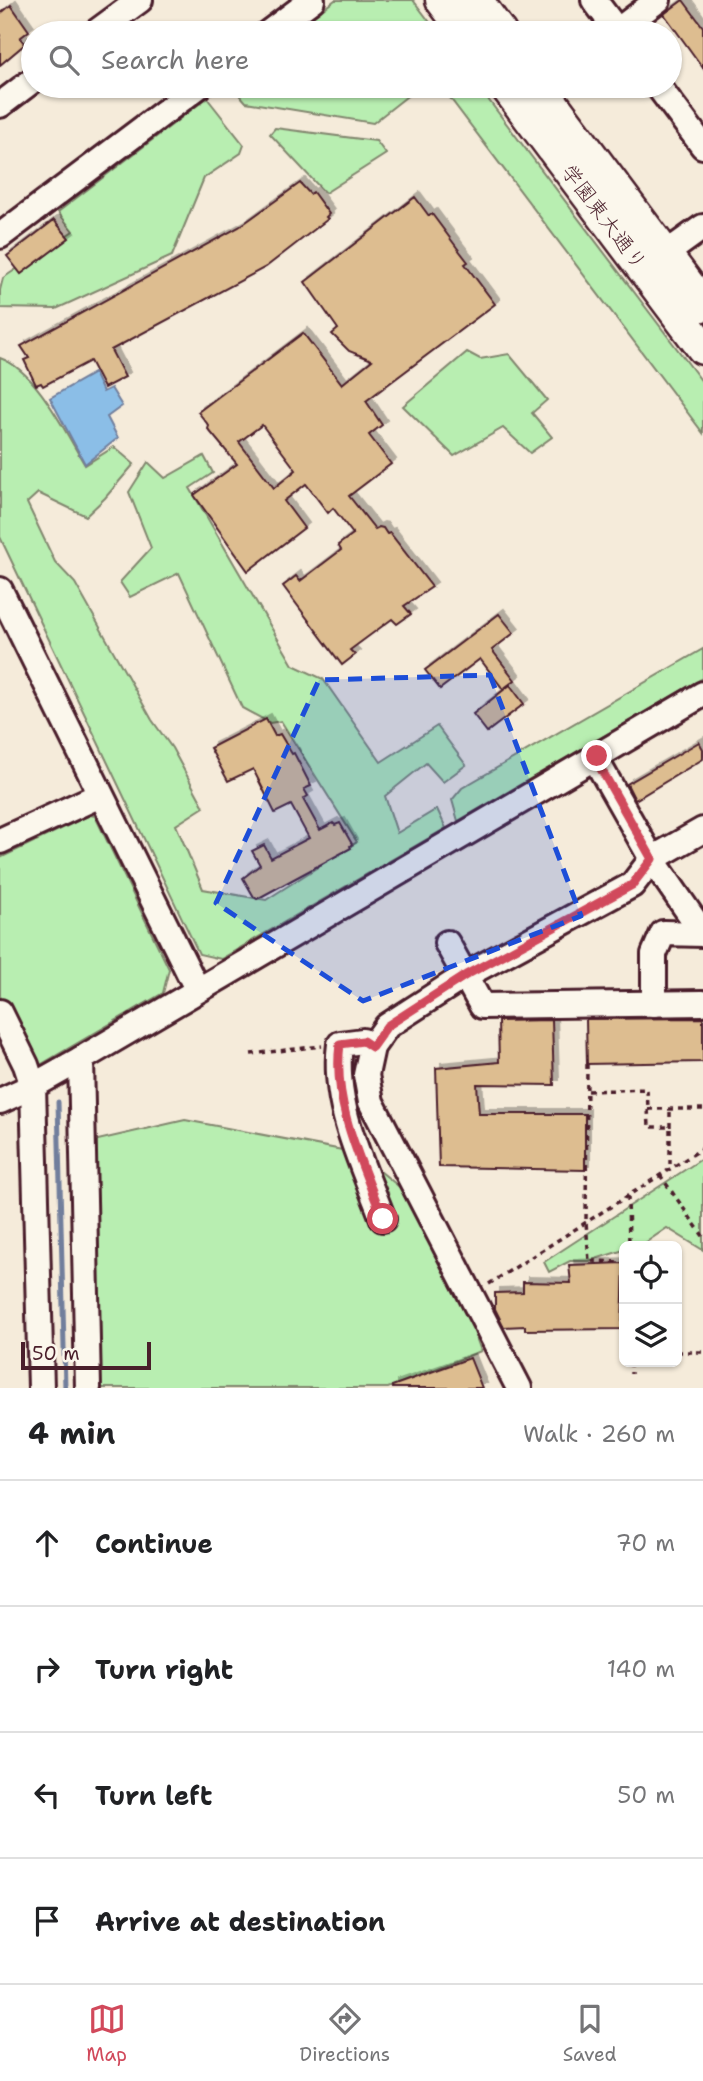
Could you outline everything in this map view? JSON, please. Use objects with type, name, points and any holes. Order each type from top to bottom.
[{"type":"main road","points":[[442,0],[458,21]]},
{"type":"main road","points":[[476,0],[491,21]]},
{"type":"main road","name":"学園東大通り","points":[[515,98],[703,348]]},
{"type":"main road","name":"学園東大通り","points":[[548,98],[703,305]]},
{"type":"street","points":[[111,21],[140,0]]},
{"type":"street","points":[[284,21],[312,0]]},
{"type":"street","points":[[594,0],[610,21]]},
{"type":"street","points":[[632,21],[658,0]]},
{"type":"street","points":[[0,105],[21,89]]},
{"type":"street","points":[[0,236],[183,98]]},
{"type":"street","points":[[667,98],[703,146]]},
{"type":"street","points":[[678,245],[703,227]]},
{"type":"street","points":[[0,590],[197,989]]},
{"type":"street","points":[[0,1101],[81,1059],[703,694]]},
{"type":"street","points":[[597,756],[601,769],[652,859],[703,933]]},
{"type":"street","points":[[0,841],[100,795]]},
{"type":"street","points":[[383,1219],[344,1111],[337,1065],[354,1039],[387,1026],[466,975],[632,885],[652,859],[703,830]]},
{"type":"street","points":[[654,1004],[654,954],[663,933],[703,933]]},
{"type":"street","points":[[447,943],[482,1006],[703,1003]]},
{"type":"street","points":[[0,1012],[26,1065],[33,1086],[41,1388]]},
{"type":"street","points":[[354,1039],[366,1075],[371,1102],[519,1388]]},
{"type":"street","points":[[81,1059],[88,1388]]},
{"type":"path","points":[[251,1054],[354,1039]]},
{"type":"path","points":[[587,1065],[586,1222],[589,1261],[619,1262]]},
{"type":"path","points":[[588,1091],[647,1090],[649,1127],[670,1127]]},
{"type":"path","points":[[648,1109],[703,1109]]},
{"type":"path","points":[[670,1109],[670,1169]]},
{"type":"path","points":[[472,1294],[703,1148]]},
{"type":"path","points":[[660,1175],[703,1236]]},
{"type":"path","points":[[628,1196],[629,1241]]},
{"type":"path","points":[[682,1352],[703,1352]]},
{"type":"path","points":[[631,1367],[631,1374]]},
{"type":"highlighted area","points":[[490,675],[581,916],[363,1001],[216,903],[319,680]]},
{"type":"green space","points":[[335,0],[413,0],[429,21],[308,21]]},
{"type":"green space","points":[[207,98],[244,145],[241,153],[204,178],[172,256],[56,309],[0,308],[3,278],[73,231],[58,212]]},
{"type":"green space","points":[[242,98],[405,98],[373,123],[246,102]]},
{"type":"green space","points":[[450,98],[487,98],[703,383],[703,433]]},
{"type":"green space","points":[[275,128],[376,141],[386,154],[325,193],[270,134]]},
{"type":"green space","points":[[467,352],[480,359],[509,354],[547,400],[532,413],[552,437],[530,453],[503,428],[454,456],[403,406]]},
{"type":"green space","points":[[0,358],[13,365],[38,389],[85,465],[114,447],[134,464],[86,516],[38,493],[27,503],[55,562],[75,583],[204,807],[176,825],[203,889],[266,900],[357,842],[281,721],[270,723],[242,708],[179,573],[130,597],[120,582],[151,548],[129,492],[148,462],[165,478],[204,456],[213,473],[190,488],[293,665],[323,679],[381,762],[437,726],[466,765],[443,782],[426,763],[385,796],[397,833],[437,809],[446,828],[221,959],[199,954],[0,537]]},
{"type":"green space","points":[[703,649],[703,678],[458,821],[452,800],[462,788]]},
{"type":"green space","points":[[90,815],[95,816],[169,969],[163,993],[40,1065],[30,1059],[0,996],[0,858]]},
{"type":"green space","points":[[185,1120],[358,1153],[431,1213],[481,1351],[388,1388],[95,1388],[89,1142]]},
{"type":"green space","points":[[703,1158],[703,1250],[667,1228],[648,1241],[619,1241],[619,1252],[589,1261],[570,1261],[549,1272],[544,1262]]},
{"type":"water","points":[[94,373],[103,392],[111,388],[122,406],[107,417],[118,438],[85,464],[50,398]]},
{"type":"building","points":[[683,0],[703,27],[703,68],[682,39],[682,21],[669,21],[664,14]]},
{"type":"building","points":[[11,5],[22,21],[21,47],[0,65],[0,14]]},
{"type":"building","points":[[300,183],[310,194],[313,192],[329,214],[326,217],[328,219],[266,267],[111,350],[125,377],[104,388],[90,361],[43,386],[41,383],[36,385],[24,360],[29,358],[21,346],[239,227]]},
{"type":"building","points":[[415,197],[429,216],[432,214],[468,262],[465,264],[495,304],[366,401],[382,425],[369,435],[391,464],[349,496],[375,529],[383,528],[387,534],[390,533],[432,587],[404,606],[411,614],[397,624],[392,619],[350,650],[355,655],[342,665],[283,586],[296,576],[300,581],[341,550],[338,545],[353,534],[333,508],[328,513],[306,484],[284,501],[304,528],[248,571],[194,495],[237,464],[208,429],[209,426],[198,412],[303,333],[342,384],[372,360],[349,351],[332,334],[338,329],[305,282]],"holes":[[[262,425],[296,470],[274,488],[239,442]]]},
{"type":"building","points":[[54,220],[69,238],[21,274],[7,256]]},
{"type":"building","points":[[499,614],[514,633],[492,650],[515,680],[503,689],[480,659],[440,689],[425,670]]},
{"type":"building","points":[[510,685],[524,704],[487,732],[473,714]]},
{"type":"building","points":[[266,719],[275,736],[280,734],[292,754],[294,753],[311,786],[304,789],[308,796],[303,799],[320,830],[333,823],[340,823],[352,844],[351,848],[257,899],[243,878],[260,865],[252,851],[264,845],[271,858],[309,838],[291,805],[275,813],[253,769],[228,781],[210,748]]},
{"type":"building","points":[[699,742],[703,749],[703,759],[635,800],[627,784]]},
{"type":"building","points":[[703,1018],[703,1062],[587,1064],[586,1019]]},
{"type":"building","points":[[552,1020],[554,1085],[477,1084],[479,1114],[585,1114],[585,1170],[439,1167],[436,1068],[499,1062],[498,1021]]},
{"type":"building","points":[[619,1263],[619,1329],[525,1330],[525,1326],[504,1327],[495,1309],[495,1293],[523,1292],[523,1282],[571,1283],[569,1265]]},
{"type":"building","points":[[470,1358],[482,1388],[392,1388],[392,1386]]},
{"type":"waterway","points":[[58,1102],[65,1388]]},
{"type":"route","points":[[383,1219],[344,1111],[337,1065],[340,1044],[363,1041],[372,1047],[387,1026],[466,975],[632,885],[652,859],[601,769],[597,756]]}]
